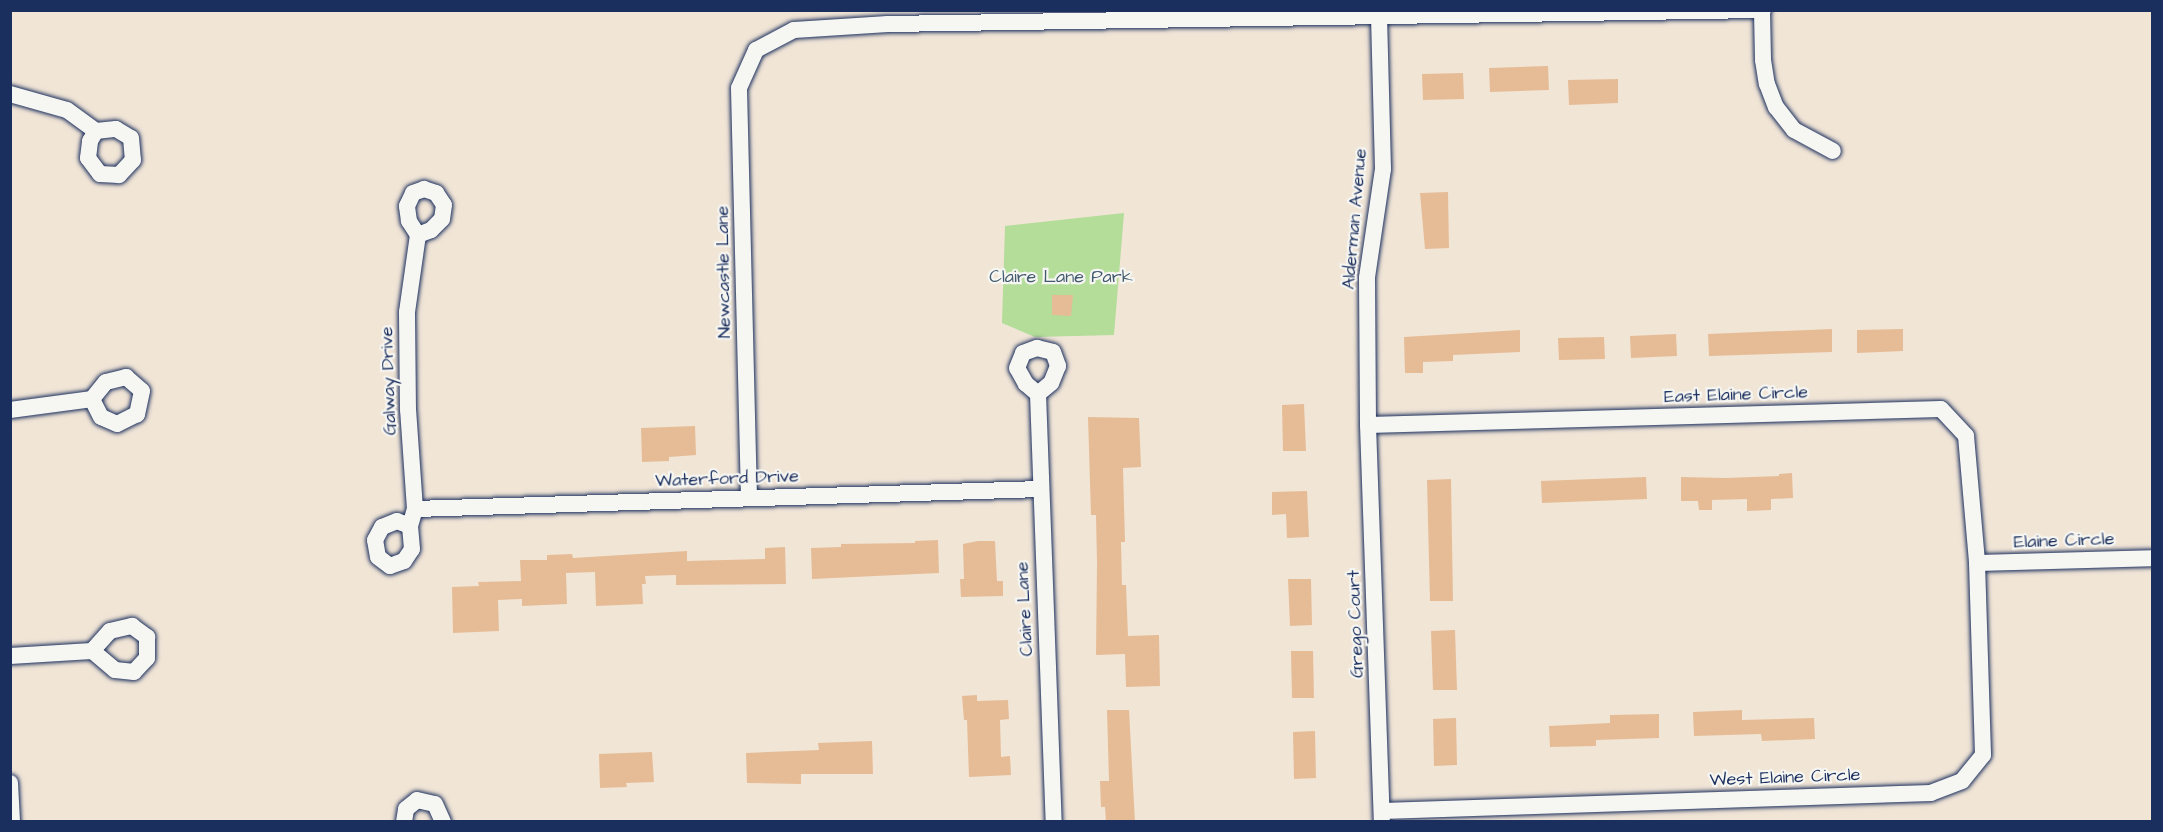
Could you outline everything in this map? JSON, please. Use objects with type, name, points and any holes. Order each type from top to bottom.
[{"type":"street","points":[[888,17],[1347,14],[1379,16],[1762,11],[1763,60],[1767,84],[1776,107],[1794,130],[1833,151]]},
{"type":"street","name":"Alderman Avenue","points":[[1368,425],[1367,278],[1383,169],[1379,16]]},
{"type":"street","name":"Newcastle Lane","points":[[749,498],[739,88],[756,50],[794,30],[888,17]]},
{"type":"street","points":[[10,94],[67,110],[96,131]]},
{"type":"street","name":"Galway Drive","points":[[410,526],[415,509],[408,410],[407,312],[418,235]]},
{"type":"street","name":"Claire Lane","points":[[1038,394],[1054,822]]},
{"type":"street","points":[[10,410],[92,399]]},
{"type":"street","name":"East Elaine Circle","points":[[1368,425],[1941,409],[1966,436],[1977,563]]},
{"type":"street","name":"Grego Court","points":[[1368,425],[1382,816]]},
{"type":"street","name":"Waterford Drive","points":[[415,509],[1040,489]]},
{"type":"street","name":"Elaine Circle","points":[[1977,563],[2152,558]]},
{"type":"street","name":"West Elaine Circle","points":[[1382,816],[1931,793],[1962,782],[1983,755],[1977,563]]},
{"type":"street","points":[[10,656],[92,651]]},
{"type":"street","points":[[10,783],[12,822]]},
{"type":"street","points":[[404,822],[406,809],[417,800],[435,804],[442,822]]},
{"type":"green space","name":"Claire Lane Park","points":[[1124,213],[1114,335],[1035,337],[1002,323],[1005,226]]},
{"type":"building","points":[[1548,66],[1549,90],[1490,92],[1489,68]]},
{"type":"building","points":[[1463,73],[1464,99],[1423,100],[1422,74]]},
{"type":"building","points":[[1618,79],[1618,103],[1569,105],[1568,80]]},
{"type":"building","points":[[1448,192],[1449,248],[1425,249],[1420,193]]},
{"type":"building","points":[[1052,295],[1073,295],[1071,316],[1052,315]]},
{"type":"building","points":[[1832,329],[1832,352],[1709,356],[1708,334]]},
{"type":"building","points":[[1903,329],[1903,351],[1857,353],[1857,330]]},
{"type":"building","points":[[1520,330],[1520,352],[1453,355],[1453,361],[1423,362],[1423,373],[1405,373],[1404,337]]},
{"type":"building","points":[[1676,334],[1677,356],[1631,358],[1630,336]]},
{"type":"building","points":[[1604,337],[1605,359],[1559,360],[1558,338]]},
{"type":"building","points":[[1304,404],[1306,451],[1283,451],[1282,405]]},
{"type":"building","points":[[1088,417],[1139,418],[1141,467],[1123,468],[1125,542],[1121,542],[1122,585],[1126,585],[1128,636],[1159,635],[1160,686],[1126,687],[1125,654],[1096,655],[1096,515],[1091,515]]},
{"type":"building","points":[[695,426],[696,455],[669,457],[669,461],[642,462],[641,428]]},
{"type":"building","points":[[1792,473],[1793,498],[1771,499],[1771,510],[1747,511],[1747,499],[1712,500],[1712,510],[1699,510],[1698,501],[1681,501],[1681,477],[1726,478],[1779,476],[1779,474]]},
{"type":"building","points":[[1646,477],[1647,499],[1542,503],[1541,481]]},
{"type":"building","points":[[1451,479],[1453,601],[1430,601],[1427,480]]},
{"type":"building","points":[[1307,491],[1309,537],[1287,538],[1286,514],[1272,515],[1272,492]]},
{"type":"building","points":[[938,540],[939,573],[812,579],[811,548],[841,547],[841,544],[915,543],[915,541]]},
{"type":"building","points":[[995,541],[997,581],[1003,581],[1003,596],[961,597],[960,579],[964,579],[963,544]]},
{"type":"building","points":[[785,547],[786,584],[676,585],[676,575],[645,576],[646,584],[642,584],[643,604],[596,606],[595,572],[566,573],[567,604],[522,606],[522,599],[498,600],[499,631],[453,633],[452,587],[479,586],[478,582],[521,581],[520,560],[547,560],[547,555],[572,554],[573,558],[687,551],[687,561],[765,559],[765,548]]},
{"type":"building","points":[[1288,579],[1311,579],[1312,625],[1290,626]]},
{"type":"building","points":[[1455,630],[1457,690],[1433,690],[1431,631]]},
{"type":"building","points":[[1291,651],[1313,651],[1314,698],[1292,698]]},
{"type":"building","points":[[977,695],[977,701],[1008,700],[1009,719],[1000,720],[1001,757],[1010,756],[1011,775],[969,777],[967,720],[964,720],[962,696]]},
{"type":"building","points":[[1107,710],[1129,710],[1135,822],[1106,822],[1105,807],[1101,807],[1100,781],[1109,781]]},
{"type":"building","points":[[1742,710],[1742,720],[1814,718],[1815,739],[1762,741],[1761,734],[1694,736],[1693,712]]},
{"type":"building","points":[[1659,714],[1659,738],[1596,740],[1596,746],[1550,747],[1549,726],[1610,723],[1610,715]]},
{"type":"building","points":[[1456,718],[1457,765],[1434,766],[1433,719]]},
{"type":"building","points":[[1315,731],[1316,778],[1294,779],[1293,732]]},
{"type":"building","points":[[872,741],[873,774],[801,774],[801,784],[747,783],[746,753],[819,750],[818,743]]},
{"type":"building","points":[[652,752],[654,782],[626,783],[627,787],[600,788],[599,754]]}]
